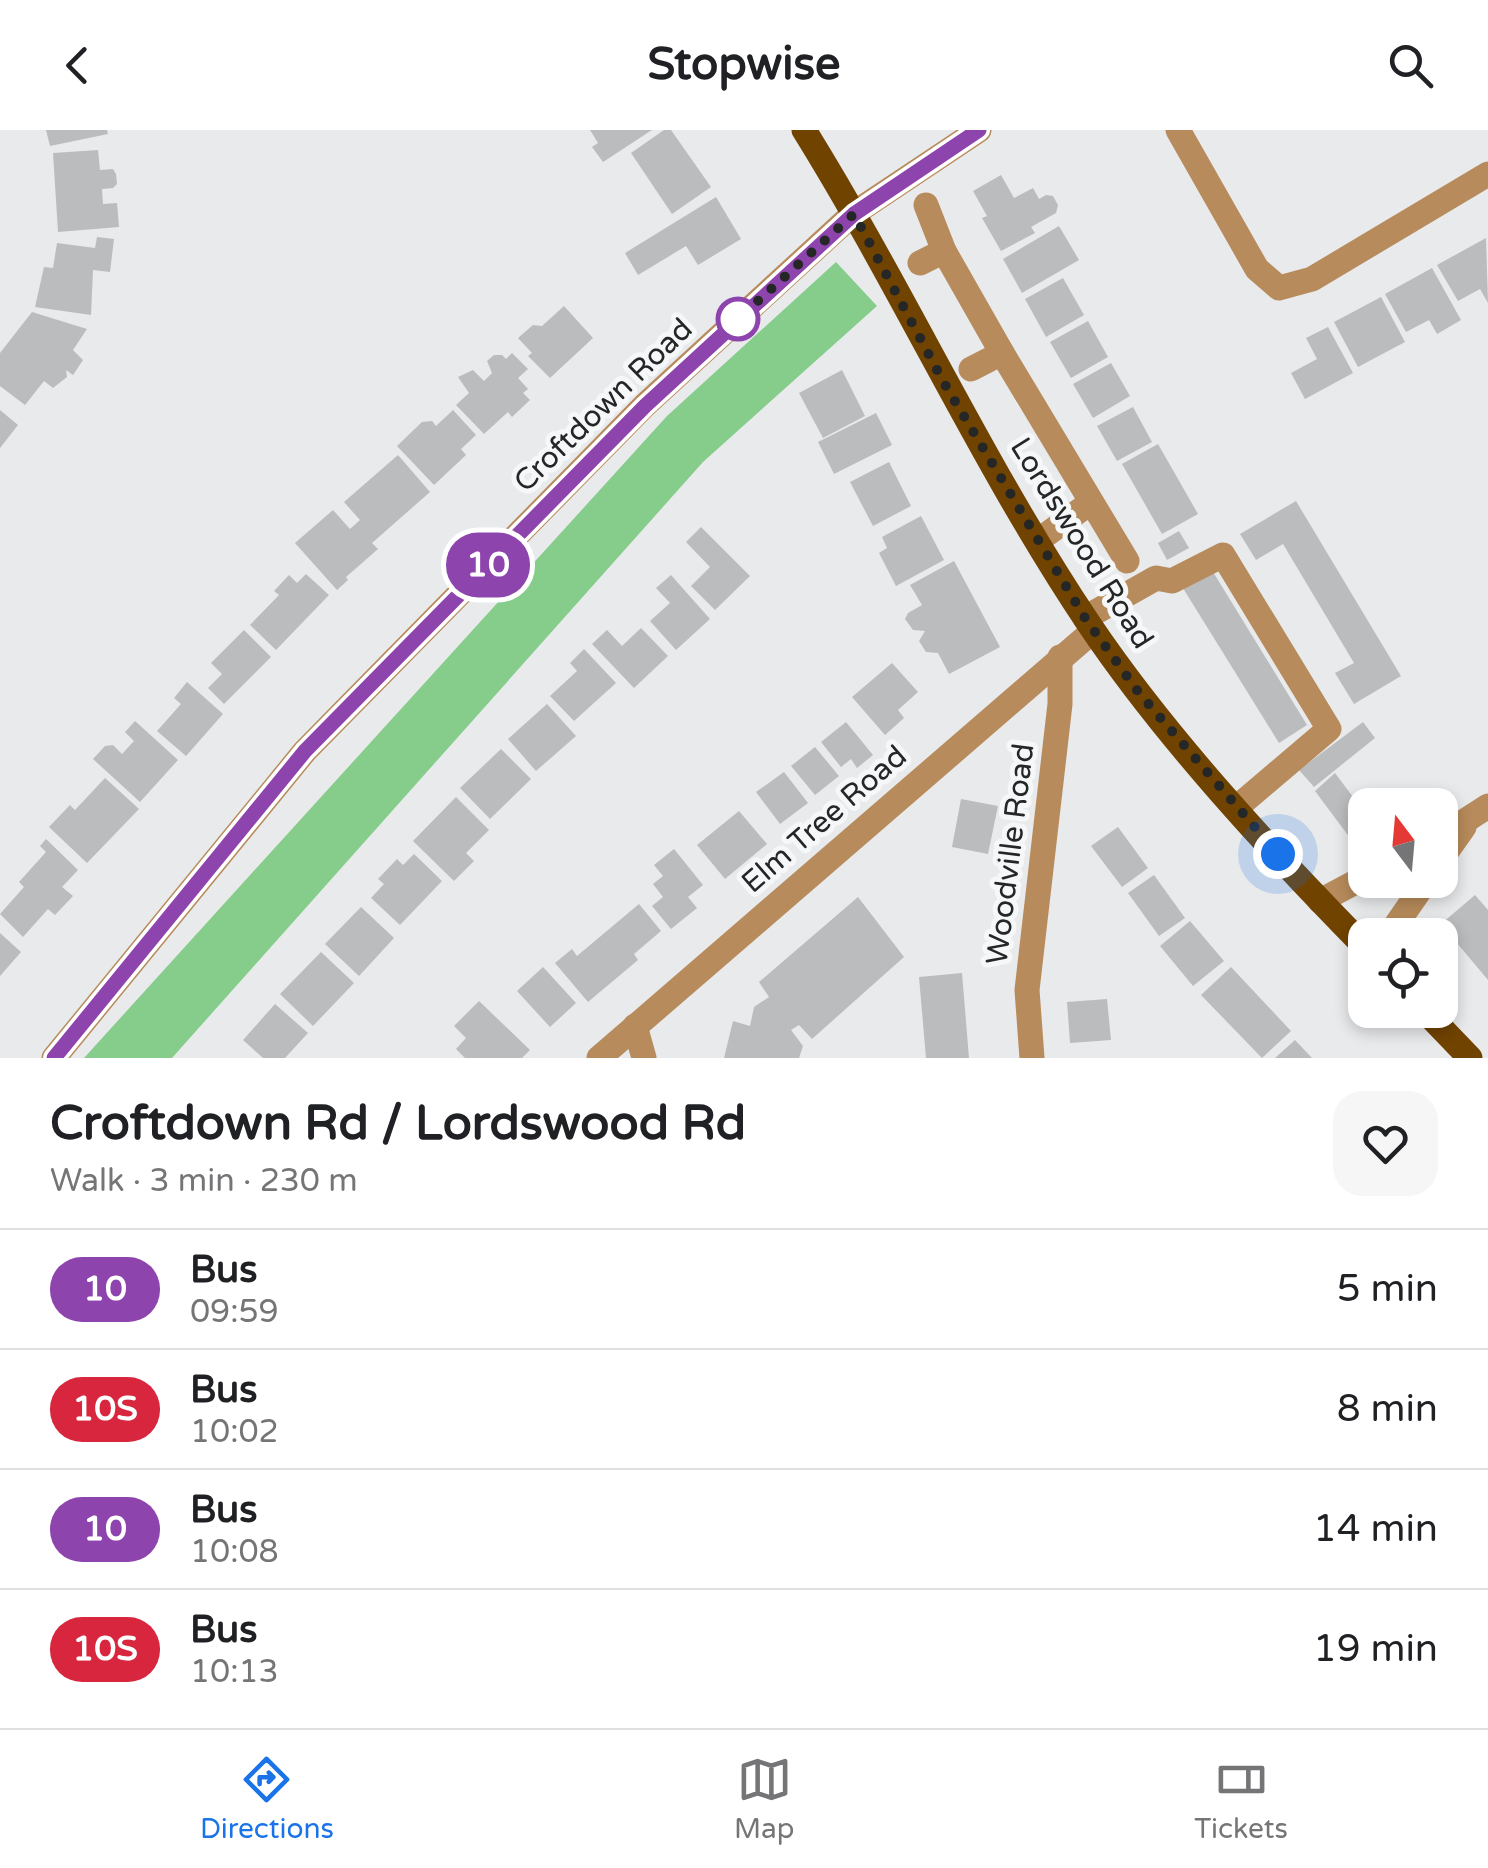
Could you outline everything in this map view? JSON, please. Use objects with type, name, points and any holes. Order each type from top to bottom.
[{"type":"main road","name":"Lordswood Road","points":[[804,130],[854,214],[944,383],[1089,624],[1139,693],[1236,808],[1348,930]]},
{"type":"main road","points":[[1441,1028],[1470,1058]]},
{"type":"street","name":"Croftdown Road","points":[[54,1058],[305,751],[645,406],[854,214],[979,130]]},
{"type":"street","points":[[1178,130],[1257,269],[1279,288],[1312,279],[1488,174]]},
{"type":"street","points":[[926,205],[944,251],[1127,560]]},
{"type":"street","points":[[920,263],[944,251]]},
{"type":"street","points":[[972,369],[1002,353]]},
{"type":"street","points":[[1039,540],[1090,502]]},
{"type":"street","name":"Elm Tree Road","points":[[599,1058],[1060,657],[1089,624],[1156,578],[1172,581],[1223,555],[1329,729],[1236,808]]},
{"type":"street","name":"Woodville Road","points":[[1032,1058],[1026,990],[1060,704],[1060,657]]},
{"type":"street","points":[[1458,827],[1488,806]]},
{"type":"street","points":[[1458,835],[1466,823]]},
{"type":"street","points":[[1320,901],[1348,886]]},
{"type":"street","points":[[634,1026],[644,1058]]},
{"type":"green space","points":[[836,262],[877,306],[703,462],[172,1058],[84,1058],[667,416]]},
{"type":"building","points":[[46,130],[107,130],[108,134],[50,146]]},
{"type":"building","points":[[590,130],[652,130],[603,162],[592,147],[598,143]]},
{"type":"building","points":[[664,130],[671,130],[711,187],[672,214],[631,153]]},
{"type":"building","points":[[98,150],[100,170],[113,169],[116,174],[117,184],[102,189],[103,204],[117,203],[119,227],[58,232],[53,153]]},
{"type":"building","points":[[1001,175],[1014,198],[1033,188],[1039,199],[1053,196],[1058,205],[1056,213],[1031,227],[1035,233],[1001,251],[982,218],[987,216],[973,191]]},
{"type":"building","points":[[716,197],[741,239],[698,265],[686,246],[638,275],[625,253]]},
{"type":"building","points":[[1059,226],[1079,260],[1022,293],[1003,259]]},
{"type":"building","points":[[97,237],[114,239],[110,272],[93,270],[91,315],[35,307],[44,267],[53,268],[57,243],[95,248]]},
{"type":"building","points":[[1486,238],[1488,303],[1480,289],[1458,301],[1437,265]]},
{"type":"building","points":[[1432,268],[1461,320],[1437,334],[1429,320],[1406,332],[1385,294]]},
{"type":"building","points":[[1063,278],[1084,315],[1046,337],[1025,299]]},
{"type":"building","points":[[1381,297],[1405,342],[1358,367],[1334,322]]},
{"type":"building","points":[[564,306],[593,338],[550,378],[528,356],[532,353],[518,338],[533,325],[542,326]]},
{"type":"building","points":[[32,312],[87,329],[73,350],[83,360],[73,375],[66,370],[67,377],[53,388],[44,381],[25,405],[0,386],[0,353]]},
{"type":"building","points":[[1088,321],[1108,357],[1071,378],[1050,342]]},
{"type":"building","points":[[1328,327],[1353,373],[1305,399],[1291,373],[1317,359],[1306,338]]},
{"type":"building","points":[[512,353],[528,369],[518,378],[528,389],[523,393],[530,400],[512,417],[508,412],[484,434],[456,405],[469,393],[458,377],[473,370],[484,381],[492,373],[487,361],[494,355],[506,359]]},
{"type":"building","points":[[1111,363],[1130,396],[1093,418],[1073,384]]},
{"type":"building","points":[[842,370],[865,416],[823,438],[799,393]]},
{"type":"building","points":[[1133,407],[1152,442],[1117,461],[1097,426]]},
{"type":"building","points":[[0,410],[18,425],[0,448]]},
{"type":"building","points":[[453,410],[476,435],[461,449],[466,455],[434,485],[397,446],[422,422],[432,421],[436,426]]},
{"type":"building","points":[[876,413],[892,445],[834,474],[818,442]]},
{"type":"building","points":[[1158,444],[1198,514],[1162,534],[1122,464]]},
{"type":"building","points":[[398,455],[430,492],[372,543],[378,549],[337,590],[295,543],[333,510],[350,529],[360,520],[344,502]]},
{"type":"building","points":[[889,462],[911,506],[873,526],[850,482]]},
{"type":"building","points":[[1296,501],[1401,676],[1354,704],[1335,673],[1354,663],[1283,544],[1256,560],[1240,534]]},
{"type":"building","points":[[921,516],[944,560],[896,586],[879,553],[887,548],[882,537]]},
{"type":"building","points":[[701,527],[750,576],[715,610],[691,586],[710,567],[686,542]]},
{"type":"building","points":[[1179,531],[1189,548],[1167,560],[1158,543]]},
{"type":"building","points":[[954,561],[1000,647],[949,674],[938,653],[926,652],[919,641],[925,631],[913,630],[905,619],[922,605],[910,585]]},
{"type":"building","points":[[1210,567],[1307,725],[1279,743],[1181,585]]},
{"type":"building","points":[[306,574],[329,595],[276,650],[250,625],[279,595],[274,591],[289,575],[297,583]]},
{"type":"building","points":[[671,575],[710,619],[676,650],[650,621],[670,603],[656,588]]},
{"type":"building","points":[[641,628],[668,656],[634,688],[592,644],[607,630],[622,646]]},
{"type":"building","points":[[244,630],[271,657],[224,704],[208,688],[222,674],[211,663]]},
{"type":"building","points":[[584,649],[616,683],[574,721],[550,696],[577,671],[570,663]]},
{"type":"building","points":[[892,663],[918,692],[898,710],[904,718],[885,735],[852,697]]},
{"type":"building","points":[[187,682],[223,714],[186,756],[157,731],[181,704],[174,698]]},
{"type":"building","points":[[547,704],[576,736],[536,771],[508,739]]},
{"type":"building","points":[[135,721],[178,760],[140,802],[93,759],[105,746],[113,745],[122,754],[134,741],[125,732]]},
{"type":"building","points":[[846,722],[873,755],[857,768],[851,759],[841,767],[821,742]]},
{"type":"building","points":[[1363,722],[1375,738],[1314,787],[1299,770]]},
{"type":"building","points":[[815,747],[839,776],[815,795],[791,766]]},
{"type":"building","points":[[501,749],[531,779],[490,819],[460,788]]},
{"type":"building","points":[[784,772],[808,803],[780,824],[756,792]]},
{"type":"building","points":[[1335,773],[1348,790],[1348,835],[1315,791]]},
{"type":"building","points":[[105,778],[139,809],[87,863],[49,827],[70,805],[75,810]]},
{"type":"building","points":[[456,797],[489,830],[466,853],[474,861],[454,881],[413,841]]},
{"type":"building","points":[[961,799],[998,806],[988,854],[952,847]]},
{"type":"building","points":[[739,811],[767,844],[725,879],[697,845]]},
{"type":"building","points":[[1118,827],[1148,868],[1122,887],[1091,846]]},
{"type":"building","points":[[46,839],[78,870],[62,887],[73,896],[55,915],[48,909],[23,937],[0,914],[24,887],[19,882],[46,852],[40,846]]},
{"type":"building","points":[[674,849],[703,885],[688,897],[697,908],[671,929],[652,906],[663,897],[653,884],[663,876],[654,865]]},
{"type":"building","points":[[414,854],[442,881],[400,925],[371,898],[384,884],[378,879],[397,859],[403,865]]},
{"type":"building","points":[[1154,875],[1185,918],[1159,936],[1128,893]]},
{"type":"building","points":[[1475,895],[1488,910],[1488,980],[1458,944],[1458,918],[1448,918]]},
{"type":"building","points":[[858,897],[904,957],[812,1039],[799,1025],[791,1030],[803,1046],[799,1058],[724,1058],[733,1021],[750,1026],[754,1007],[769,997],[759,982]]},
{"type":"building","points":[[639,904],[661,931],[634,954],[638,960],[588,1002],[555,963],[572,949],[577,956]]},
{"type":"building","points":[[361,907],[394,938],[359,976],[325,944]]},
{"type":"building","points":[[1190,921],[1224,961],[1193,986],[1160,946]]},
{"type":"building","points":[[0,933],[21,952],[0,976]]},
{"type":"building","points":[[321,952],[354,983],[313,1026],[280,994]]},
{"type":"building","points":[[543,967],[576,1003],[550,1027],[517,991]]},
{"type":"building","points":[[1231,967],[1291,1031],[1262,1058],[1201,995]]},
{"type":"building","points":[[962,973],[969,1058],[926,1058],[919,977]]},
{"type":"building","points":[[1107,999],[1111,1040],[1070,1043],[1067,1002]]},
{"type":"building","points":[[479,1001],[530,1050],[522,1058],[465,1058],[456,1049],[466,1038],[454,1026]]},
{"type":"building","points":[[275,1004],[308,1033],[285,1058],[263,1058],[243,1040]]},
{"type":"building","points":[[1295,1040],[1312,1058],[1275,1058]]},
{"type":"bus line","name":"10","points":[[54,1058],[305,751],[645,406],[854,214],[979,130]]},
{"type":"route","points":[[738,319],[728,328],[854,214],[944,383],[1085,618],[1139,693],[1278,854]]}]
